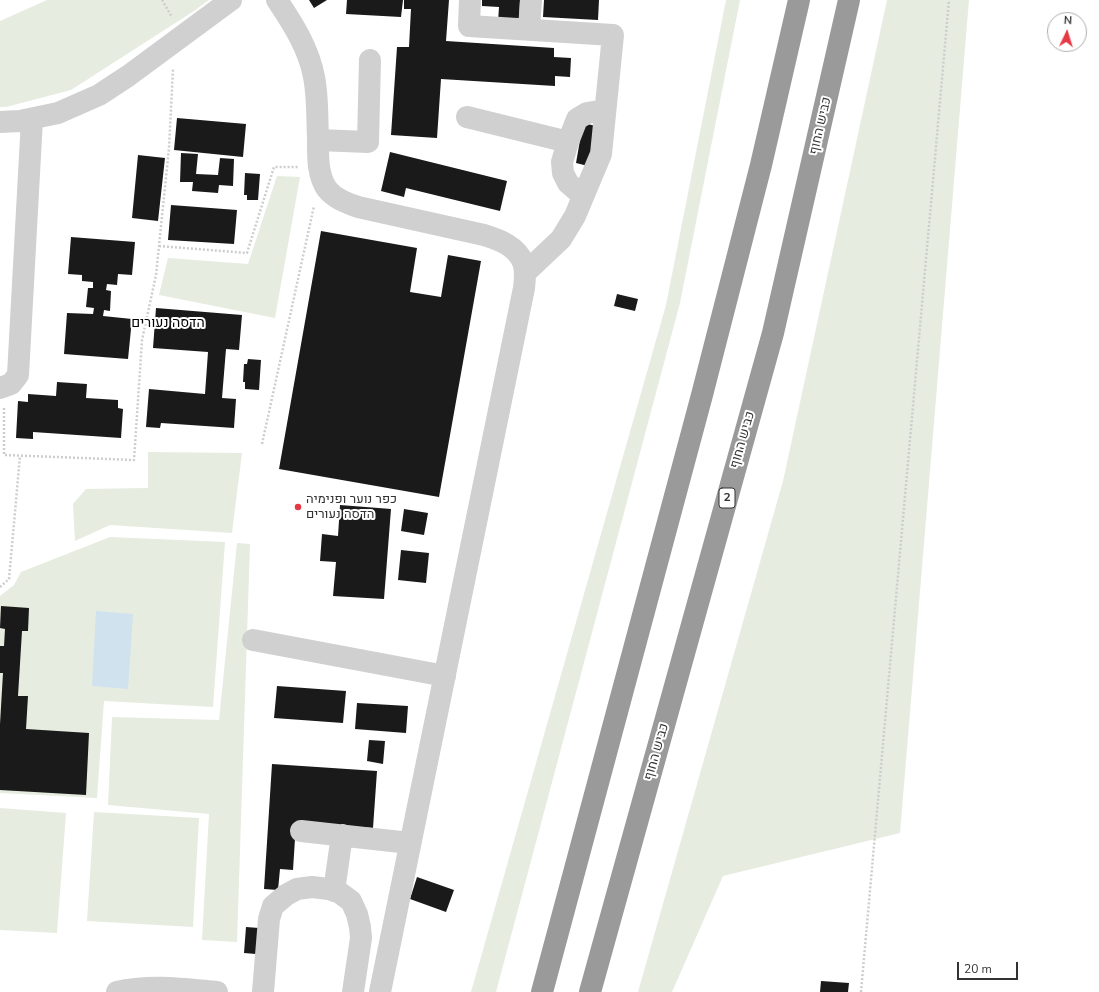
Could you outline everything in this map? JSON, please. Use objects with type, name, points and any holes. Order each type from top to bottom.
[{"type":"highway","points":[[542,992],[702,395],[761,165],[799,0]]},
{"type":"highway","name":"כביש החוף","points":[[590,992],[773,333],[850,0]]},
{"type":"street","points":[[0,122],[20,121],[58,113],[99,95],[128,76],[231,0]]},
{"type":"street","points":[[277,0],[293,24],[307,53],[314,77],[318,158],[320,171],[327,188],[340,200],[358,207],[484,235],[504,242],[515,250],[523,262],[525,273],[524,288],[380,992]]},
{"type":"street","points":[[470,0],[469,26],[613,35],[601,154],[575,216],[561,239],[525,273]]},
{"type":"street","points":[[529,30],[531,0]]},
{"type":"street","points":[[318,140],[368,142],[370,60]]},
{"type":"street","points":[[583,196],[568,183],[563,173],[562,162],[577,119],[587,113],[605,110]]},
{"type":"street","points":[[467,117],[568,142]]},
{"type":"street","points":[[2,387],[11,384],[18,375],[32,119]]},
{"type":"street","points":[[253,640],[444,676]]},
{"type":"street","points":[[301,831],[410,843]]},
{"type":"street","points":[[334,890],[342,835]]},
{"type":"street","points":[[263,992],[269,919],[273,906],[286,895],[297,889],[312,887],[329,888],[340,893],[351,902],[357,914],[361,938],[353,992]]},
{"type":"street","points":[[117,992],[132,989],[170,988],[217,992]]},
{"type":"path","points":[[861,992],[949,0]]},
{"type":"path","points":[[2,387],[4,455],[134,460],[142,340],[156,275],[169,148],[174,42]]},
{"type":"path","points":[[159,246],[247,252],[274,167],[320,171],[262,444]]},
{"type":"path","points":[[0,587],[9,579],[20,456]]},
{"type":"shaded area","points":[[47,0],[209,0],[71,90],[6,107],[0,107],[0,21]]},
{"type":"shaded area","points":[[726,0],[740,0],[680,303],[496,992],[471,992],[666,305]]},
{"type":"shaded area","points":[[887,0],[969,0],[900,833],[723,876],[672,992],[638,992],[783,481]]},
{"type":"shaded area","points":[[277,176],[300,177],[275,318],[159,295],[168,258],[248,264]]},
{"type":"shaded area","points":[[148,452],[242,453],[232,533],[110,525],[75,541],[73,504],[86,489],[148,488]]},
{"type":"shaded area","points":[[110,537],[225,542],[213,707],[104,701],[97,798],[0,793],[0,596],[14,585],[21,572]]},
{"type":"shaded area","points":[[237,543],[250,544],[237,942],[202,940],[209,814],[108,805],[112,717],[219,720]]},
{"type":"shaded area","points":[[0,808],[66,813],[57,933],[0,930]]},
{"type":"shaded area","points":[[94,812],[199,818],[193,927],[87,921]]},
{"type":"water","points":[[96,611],[133,614],[128,689],[92,686]]},
{"type":"building","points":[[309,0],[327,0],[314,8]]},
{"type":"building","points":[[347,0],[403,0],[401,17],[346,14]]},
{"type":"building","points":[[404,0],[449,0],[446,41],[554,48],[554,57],[571,58],[570,77],[555,76],[555,86],[441,79],[437,138],[391,135],[397,47],[409,47],[411,9],[404,9]]},
{"type":"building","points":[[482,0],[520,0],[519,24],[498,22],[499,7],[482,6]]},
{"type":"building","points":[[544,0],[599,0],[598,20],[543,17]]},
{"type":"building","points":[[177,118],[246,124],[243,157],[174,150]]},
{"type":"building","points":[[583,123],[596,126],[588,166],[576,163]]},
{"type":"building","points":[[390,152],[507,181],[500,211],[406,188],[404,197],[381,191]]},
{"type":"building","points":[[181,153],[198,154],[196,174],[218,175],[220,158],[234,159],[233,186],[219,185],[218,193],[192,191],[193,182],[180,182]]},
{"type":"building","points":[[138,155],[165,158],[158,221],[132,218]]},
{"type":"building","points":[[245,173],[260,174],[258,200],[247,200],[247,195],[244,195]]},
{"type":"building","points":[[171,205],[237,210],[234,244],[168,240]]},
{"type":"building","points":[[321,231],[417,248],[410,292],[441,297],[448,255],[481,261],[439,497],[279,469]]},
{"type":"building","points":[[71,237],[135,242],[132,275],[118,274],[117,285],[107,284],[106,290],[111,291],[110,311],[104,310],[103,316],[132,319],[128,359],[64,354],[67,313],[93,314],[94,308],[86,307],[88,288],[93,288],[93,282],[82,281],[82,275],[68,274]]},
{"type":"building","points":[[617,294],[638,299],[635,311],[614,306]]},
{"type":"building","points":[[156,308],[242,315],[239,350],[226,349],[222,398],[236,399],[234,428],[161,423],[160,428],[146,427],[149,389],[205,394],[208,352],[153,348]]},
{"type":"building","points":[[248,359],[261,360],[259,390],[245,389],[245,382],[243,382],[244,364],[247,364]]},
{"type":"building","points":[[57,382],[87,384],[86,398],[118,400],[118,408],[123,409],[121,438],[33,432],[33,439],[16,438],[18,401],[28,402],[28,394],[56,396]]},
{"type":"building","points":[[340,505],[391,509],[384,599],[333,596],[336,562],[320,561],[322,534],[338,536]]},
{"type":"building","points":[[404,509],[428,513],[424,535],[401,531]]},
{"type":"building","points":[[401,550],[429,553],[426,583],[398,580]]},
{"type":"building","points":[[1,606],[29,608],[28,631],[22,631],[18,696],[28,696],[26,729],[89,733],[86,795],[0,790],[0,724],[3,673],[0,673],[0,646],[4,646],[5,629],[0,628]]},
{"type":"building","points":[[277,686],[346,691],[343,723],[274,718]]},
{"type":"building","points":[[357,703],[408,706],[406,733],[355,729]]},
{"type":"building","points":[[369,740],[385,741],[383,764],[367,761]]},
{"type":"building","points":[[272,764],[377,771],[373,828],[296,823],[293,870],[280,869],[278,890],[264,889]]},
{"type":"building","points":[[417,877],[454,890],[446,912],[410,899]]},
{"type":"building","points":[[246,927],[259,928],[256,954],[244,953]]},
{"type":"building","points":[[821,981],[849,983],[848,992],[820,992]]},
{"type":"place","name":"כפר נוער ופנימיה הדסה נעורים","points":[[298,507]]},
{"type":"district","name":"הדסה נעורים","points":[[168,324]]}]
